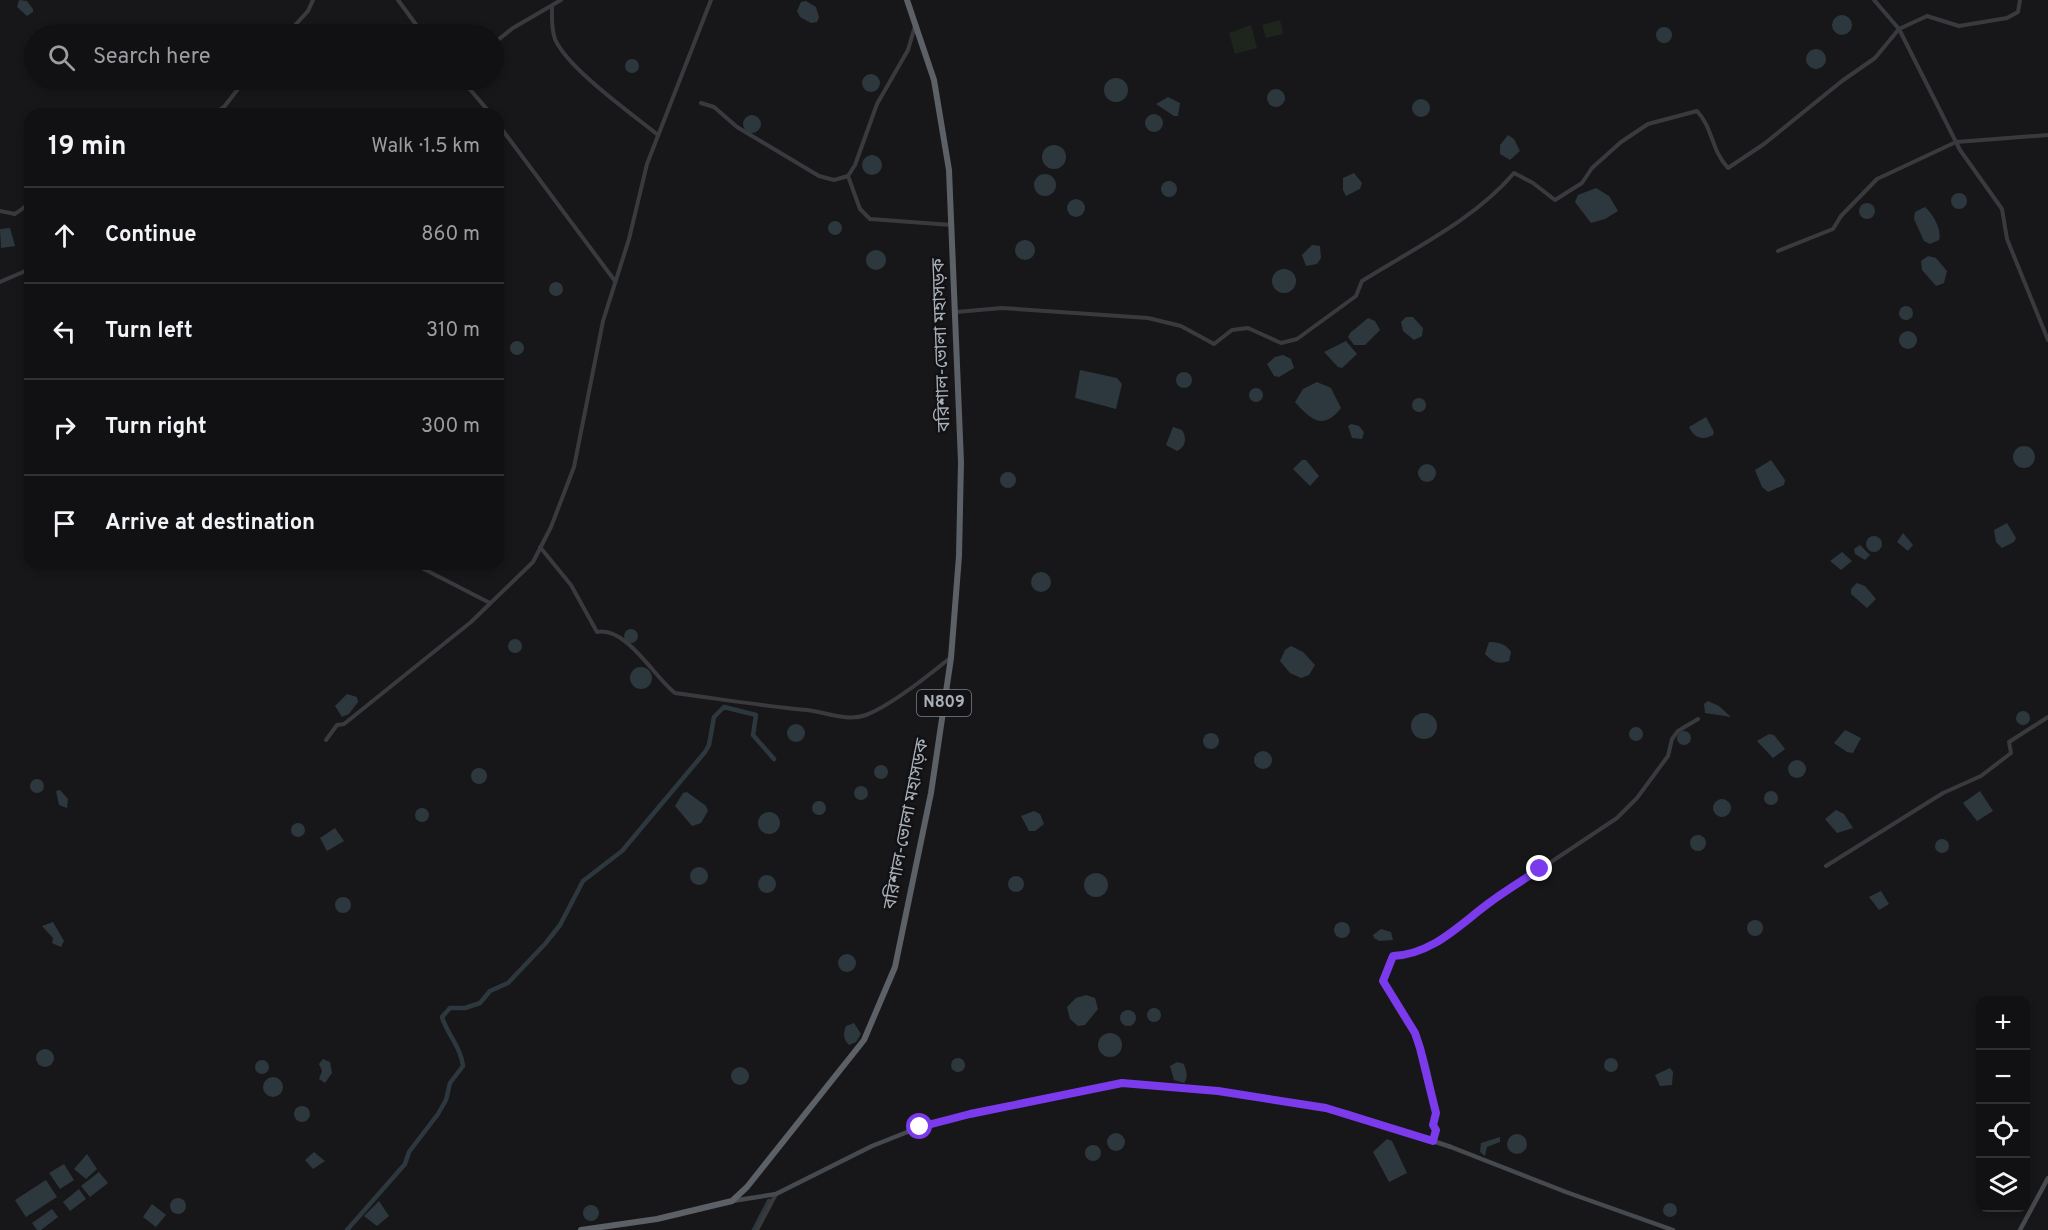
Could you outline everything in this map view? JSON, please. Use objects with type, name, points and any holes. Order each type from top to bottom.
[{"type":"highway","name":"বরিশাল-ভোলা মহাসড়ক","points":[[732,1201],[747,1187],[864,1040],[895,967],[932,793],[951,658],[959,556],[961,462],[949,170],[934,80],[907,0]]},
{"type":"highway","points":[[581,1230],[657,1219],[732,1201]]},
{"type":"main road","points":[[732,1201],[776,1194],[872,1146],[920,1127],[970,1114],[1122,1083],[1218,1091],[1326,1108],[1433,1141],[1673,1230]]},
{"type":"main road","points":[[2020,1230],[2048,1178]]},
{"type":"street","points":[[296,24],[308,11],[313,0]]},
{"type":"street","points":[[398,0],[416,24]]},
{"type":"street","points":[[504,35],[561,0]]},
{"type":"street","points":[[326,740],[337,725],[344,724],[471,622],[533,562],[574,467],[603,321],[629,239],[647,164],[711,0]]},
{"type":"street","points":[[1874,0],[1899,29],[1956,142],[2002,209],[2007,239],[2048,340]]},
{"type":"street","points":[[956,312],[1002,308],[1148,318],[1181,326],[1214,344],[1232,330],[1248,328],[1281,342],[1298,339],[1356,296],[1362,281],[1458,222],[1504,185],[1514,173],[1533,183],[1555,200],[1582,183],[1599,161],[1621,142],[1648,124],[1697,111],[1706,120],[1718,157],[1728,168],[1780,132],[1842,81],[1875,58],[1899,29],[1927,16],[1959,26],[2007,18],[2018,12],[2020,0]]},
{"type":"street","points":[[552,6],[552,24],[556,42],[584,72],[658,135]]},
{"type":"street","points":[[701,103],[714,107],[737,127],[819,176],[834,180],[848,176],[855,165],[877,104],[908,50],[916,26]]},
{"type":"street","points":[[222,108],[237,90]]},
{"type":"street","points":[[471,90],[486,108]]},
{"type":"street","points":[[504,132],[615,282]]},
{"type":"street","points":[[1778,250],[1833,229],[1841,216],[1877,179],[1956,142],[2048,135]]},
{"type":"street","points":[[848,176],[860,209],[870,219],[952,225]]},
{"type":"street","points":[[0,211],[15,214],[24,207]]},
{"type":"street","points":[[0,282],[24,272]]},
{"type":"street","points":[[540,548],[571,585],[597,632],[604,630],[614,634],[644,659],[666,687],[675,693],[771,708],[810,710],[836,717],[865,715],[918,684],[951,658]]},
{"type":"street","points":[[426,570],[490,603]]},
{"type":"street","points":[[1826,866],[1943,793],[2001,764],[2011,753],[2008,742],[2048,717]]},
{"type":"street","points":[[1433,1141],[1436,1130],[1433,1125],[1436,1113],[1426,1069],[1415,1033],[1383,981],[1387,965],[1393,956],[1427,946],[1452,934],[1488,904],[1623,813],[1668,756],[1672,739],[1678,731],[1698,719]]},
{"type":"street","points":[[757,1230],[776,1194]]},
{"type":"shaded area","points":[[19,0],[27,1],[33,12],[27,16],[17,7]]},
{"type":"shaded area","points":[[806,1],[816,7],[819,17],[817,22],[811,23],[800,17],[797,11],[801,2]]},
{"type":"shaded area","points":[[1842,15],[1849,18],[1852,25],[1849,32],[1842,35],[1835,32],[1832,25],[1835,18]]},
{"type":"shaded area","points":[[1280,20],[1283,34],[1266,38],[1262,25]]},
{"type":"shaded area","points":[[1251,25],[1257,48],[1235,54],[1229,33]]},
{"type":"shaded area","points":[[1661,27],[1667,27],[1672,35],[1670,41],[1661,43],[1656,38],[1656,32]]},
{"type":"shaded area","points":[[1816,49],[1823,52],[1826,59],[1823,66],[1816,69],[1809,66],[1806,59],[1809,52]]},
{"type":"shaded area","points":[[632,59],[637,61],[639,66],[637,71],[632,73],[627,71],[625,66],[627,61]]},
{"type":"shaded area","points":[[871,74],[877,77],[880,83],[877,89],[871,92],[865,89],[862,83],[865,77]]},
{"type":"shaded area","points":[[1116,78],[1125,81],[1128,90],[1125,99],[1116,102],[1107,99],[1104,90],[1107,81]]},
{"type":"shaded area","points":[[1276,89],[1282,92],[1285,98],[1282,104],[1276,107],[1270,104],[1267,98],[1270,92]]},
{"type":"shaded area","points":[[1168,97],[1180,103],[1178,116],[1174,116],[1156,104]]},
{"type":"shaded area","points":[[1421,99],[1427,102],[1430,108],[1427,114],[1421,117],[1415,114],[1412,108],[1415,102]]},
{"type":"shaded area","points":[[1150,114],[1158,114],[1163,119],[1161,130],[1150,132],[1145,127],[1145,119]]},
{"type":"shaded area","points":[[752,115],[758,118],[761,124],[758,130],[752,133],[746,130],[743,124],[746,118]]},
{"type":"shaded area","points":[[1508,135],[1514,139],[1520,151],[1510,160],[1500,154],[1500,145]]},
{"type":"shaded area","points":[[1054,145],[1063,148],[1066,157],[1063,166],[1054,169],[1045,166],[1042,157],[1045,148]]},
{"type":"shaded area","points":[[872,155],[879,158],[882,165],[879,172],[872,175],[865,172],[862,165],[865,158]]},
{"type":"shaded area","points":[[1354,173],[1362,183],[1360,189],[1346,196],[1343,190],[1343,178]]},
{"type":"shaded area","points":[[1045,174],[1053,177],[1056,185],[1053,193],[1045,196],[1037,193],[1034,185],[1037,177]]},
{"type":"shaded area","points":[[1166,181],[1172,181],[1177,189],[1175,195],[1166,197],[1161,192],[1161,186]]},
{"type":"shaded area","points":[[1596,188],[1609,196],[1618,211],[1605,219],[1591,223],[1575,202],[1578,195]]},
{"type":"shaded area","points":[[1959,193],[1967,201],[1959,209],[1951,201]]},
{"type":"shaded area","points":[[1076,199],[1084,204],[1085,208],[1080,216],[1076,217],[1068,212],[1067,208],[1072,200]]},
{"type":"shaded area","points":[[1867,203],[1875,211],[1867,219],[1859,211]]},
{"type":"shaded area","points":[[1925,207],[1934,218],[1940,236],[1939,240],[1930,244],[1924,241],[1914,219],[1915,212]]},
{"type":"shaded area","points":[[832,221],[838,221],[842,228],[838,235],[832,235],[828,231],[828,225]]},
{"type":"shaded area","points":[[10,228],[15,246],[1,248],[0,229]]},
{"type":"shaded area","points":[[1025,240],[1032,243],[1035,250],[1032,257],[1025,260],[1018,257],[1015,250],[1018,243]]},
{"type":"shaded area","points":[[1312,245],[1320,246],[1321,258],[1317,264],[1306,266],[1302,255]]},
{"type":"shaded area","points":[[876,250],[883,253],[886,260],[883,267],[876,270],[869,267],[866,260],[869,253]]},
{"type":"shaded area","points":[[1928,256],[1936,258],[1947,271],[1944,283],[1936,286],[1922,270],[1921,261]]},
{"type":"shaded area","points":[[1284,269],[1292,273],[1296,281],[1292,289],[1284,293],[1276,289],[1272,281],[1276,273]]},
{"type":"shaded area","points":[[553,282],[559,282],[563,289],[559,296],[553,296],[549,292],[549,286]]},
{"type":"shaded area","points":[[1903,306],[1909,306],[1913,313],[1909,320],[1903,320],[1899,316],[1899,310]]},
{"type":"shaded area","points":[[1406,317],[1413,317],[1423,328],[1422,336],[1414,340],[1403,331],[1401,322]]},
{"type":"shaded area","points":[[1368,318],[1375,321],[1380,330],[1365,345],[1354,345],[1348,337],[1350,333]]},
{"type":"shaded area","points":[[1908,331],[1914,334],[1917,340],[1914,346],[1908,349],[1902,346],[1899,340],[1902,334]]},
{"type":"shaded area","points":[[514,341],[520,341],[524,348],[520,355],[514,355],[510,351],[510,345]]},
{"type":"shaded area","points":[[1346,341],[1357,354],[1342,368],[1338,367],[1324,352]]},
{"type":"shaded area","points":[[1283,355],[1291,359],[1294,368],[1279,377],[1274,376],[1267,364],[1275,357]]},
{"type":"shaded area","points":[[1080,370],[1117,378],[1122,384],[1116,409],[1075,398]]},
{"type":"shaded area","points":[[1181,372],[1187,372],[1192,380],[1190,386],[1181,388],[1176,383],[1176,377]]},
{"type":"shaded area","points":[[1317,382],[1331,388],[1341,408],[1335,415],[1323,421],[1306,414],[1295,402],[1303,389]]},
{"type":"shaded area","points":[[1256,388],[1261,390],[1263,395],[1261,400],[1256,402],[1251,400],[1249,395],[1251,390]]},
{"type":"shaded area","points":[[1416,398],[1422,398],[1426,405],[1422,412],[1416,412],[1412,408],[1412,402]]},
{"type":"shaded area","points":[[1706,417],[1714,432],[1713,435],[1706,438],[1693,434],[1689,427]]},
{"type":"shaded area","points":[[1351,424],[1359,426],[1364,432],[1362,439],[1352,438],[1348,426]]},
{"type":"shaded area","points":[[1173,427],[1182,430],[1185,436],[1184,445],[1177,451],[1166,445]]},
{"type":"shaded area","points":[[2024,446],[2032,449],[2035,457],[2032,465],[2024,468],[2016,465],[2013,457],[2016,449]]},
{"type":"shaded area","points":[[1302,460],[1306,460],[1319,476],[1310,486],[1293,469]]},
{"type":"shaded area","points":[[1771,460],[1785,480],[1784,485],[1768,492],[1762,487],[1755,470]]},
{"type":"shaded area","points":[[1427,464],[1433,467],[1436,473],[1433,479],[1427,482],[1421,479],[1418,473],[1421,467]]},
{"type":"shaded area","points":[[1008,472],[1014,474],[1016,480],[1014,486],[1008,488],[1002,486],[1000,480],[1002,474]]},
{"type":"shaded area","points":[[2007,523],[2016,538],[2014,542],[2002,548],[1996,542],[1994,530]]},
{"type":"shaded area","points":[[1903,533],[1913,545],[1908,551],[1897,542]]},
{"type":"shaded area","points":[[1874,536],[1882,544],[1874,552],[1866,544]]},
{"type":"shaded area","points":[[1860,545],[1870,555],[1865,560],[1855,554],[1854,549]]},
{"type":"shaded area","points":[[1842,552],[1852,561],[1841,570],[1830,561]]},
{"type":"shaded area","points":[[1041,572],[1048,575],[1051,582],[1048,589],[1041,592],[1034,589],[1031,582],[1034,575]]},
{"type":"shaded area","points":[[1857,583],[1865,586],[1876,599],[1867,608],[1851,594],[1851,589]]},
{"type":"shaded area","points":[[628,629],[634,629],[638,636],[634,643],[628,643],[624,639],[624,633]]},
{"type":"shaded area","points":[[515,639],[520,641],[522,646],[520,651],[515,653],[510,651],[508,646],[510,641]]},
{"type":"shaded area","points":[[1489,642],[1507,647],[1511,652],[1509,661],[1499,663],[1488,657],[1485,654]]},
{"type":"shaded area","points":[[1291,646],[1303,652],[1315,665],[1309,675],[1301,678],[1290,673],[1280,661],[1285,650]]},
{"type":"shaded area","points":[[641,667],[649,670],[652,678],[649,686],[641,689],[633,686],[630,678],[633,670]]},
{"type":"shaded area","points":[[347,694],[357,697],[358,702],[349,714],[342,717],[335,706]]},
{"type":"shaded area","points":[[1708,701],[1719,706],[1731,717],[1705,713],[1704,704]]},
{"type":"shaded area","points":[[2023,711],[2028,713],[2030,718],[2028,723],[2023,725],[2018,723],[2016,718],[2018,713]]},
{"type":"shaded area","points":[[1424,713],[1433,717],[1437,726],[1433,735],[1424,739],[1415,735],[1411,726],[1415,717]]},
{"type":"shaded area","points":[[796,724],[802,727],[805,733],[802,739],[796,742],[790,739],[787,733],[790,727]]},
{"type":"shaded area","points":[[1633,727],[1639,727],[1643,734],[1639,741],[1633,741],[1629,737],[1629,731]]},
{"type":"shaded area","points":[[1845,730],[1861,738],[1853,753],[1847,752],[1834,743]]},
{"type":"shaded area","points":[[1684,731],[1689,733],[1691,738],[1689,743],[1684,745],[1679,743],[1677,738],[1679,733]]},
{"type":"shaded area","points":[[1208,733],[1214,733],[1219,741],[1217,747],[1208,749],[1203,744],[1203,738]]},
{"type":"shaded area","points":[[1769,734],[1774,735],[1785,749],[1773,758],[1757,741]]},
{"type":"shaded area","points":[[1259,751],[1267,751],[1272,756],[1270,767],[1259,769],[1254,764],[1254,756]]},
{"type":"shaded area","points":[[1797,760],[1803,763],[1806,769],[1803,775],[1797,778],[1791,775],[1788,769],[1791,763]]},
{"type":"shaded area","points":[[878,765],[884,765],[888,772],[884,779],[878,779],[874,775],[874,769]]},
{"type":"shaded area","points":[[479,768],[487,776],[479,784],[471,776]]},
{"type":"shaded area","points":[[37,779],[42,781],[44,786],[42,791],[37,793],[32,791],[30,786],[32,781]]},
{"type":"shaded area","points":[[858,786],[864,786],[868,793],[864,800],[858,800],[854,796],[854,790]]},
{"type":"shaded area","points":[[60,790],[68,799],[67,808],[59,805],[56,791]]},
{"type":"shaded area","points":[[1771,791],[1776,793],[1778,798],[1776,803],[1771,805],[1766,803],[1764,798],[1766,793]]},
{"type":"shaded area","points":[[1980,791],[1993,811],[1977,821],[1963,803]]},
{"type":"shaded area","points":[[687,792],[706,806],[708,811],[701,823],[692,826],[675,806],[683,793]]},
{"type":"shaded area","points":[[1722,799],[1728,802],[1731,808],[1728,814],[1722,817],[1716,814],[1713,808],[1716,802]]},
{"type":"shaded area","points":[[819,801],[824,803],[826,808],[824,813],[819,815],[814,813],[812,808],[814,803]]},
{"type":"shaded area","points":[[422,808],[427,810],[429,815],[427,820],[422,822],[417,820],[415,815],[417,810]]},
{"type":"shaded area","points":[[1836,810],[1844,814],[1853,828],[1837,833],[1825,819]]},
{"type":"shaded area","points":[[1034,811],[1040,814],[1044,824],[1035,831],[1029,831],[1021,816]]},
{"type":"shaded area","points":[[769,812],[777,815],[780,823],[777,831],[769,834],[761,831],[758,823],[761,815]]},
{"type":"shaded area","points":[[295,823],[301,823],[305,830],[301,837],[295,837],[291,833],[291,827]]},
{"type":"shaded area","points":[[335,828],[344,841],[327,851],[320,838]]},
{"type":"shaded area","points":[[1698,835],[1706,843],[1698,851],[1690,843]]},
{"type":"shaded area","points":[[1942,839],[1947,841],[1949,846],[1947,851],[1942,853],[1937,851],[1935,846],[1937,841]]},
{"type":"shaded area","points":[[695,867],[703,867],[708,872],[706,883],[695,885],[690,880],[690,872]]},
{"type":"shaded area","points":[[1096,873],[1101,874],[1107,880],[1107,890],[1101,896],[1096,897],[1091,896],[1085,890],[1084,885],[1085,880],[1091,874]]},
{"type":"shaded area","points":[[763,875],[771,875],[776,880],[774,891],[763,893],[758,888],[758,880]]},
{"type":"shaded area","points":[[1016,876],[1022,878],[1024,884],[1022,890],[1016,892],[1010,890],[1008,884],[1010,878]]},
{"type":"shaded area","points":[[1881,891],[1889,904],[1879,910],[1869,897]]},
{"type":"shaded area","points":[[343,897],[351,905],[343,913],[335,905]]},
{"type":"shaded area","points":[[1752,920],[1758,920],[1763,928],[1761,934],[1752,936],[1747,931],[1747,925]]},
{"type":"shaded area","points":[[53,922],[64,941],[61,947],[52,943],[53,938],[42,926]]},
{"type":"shaded area","points":[[1342,922],[1348,924],[1350,930],[1348,936],[1342,938],[1336,936],[1334,930],[1336,924]]},
{"type":"shaded area","points":[[1381,929],[1391,932],[1393,940],[1379,941],[1374,938],[1373,935]]},
{"type":"shaded area","points":[[847,954],[853,957],[856,963],[853,969],[847,972],[841,969],[838,963],[841,957]]},
{"type":"shaded area","points":[[1086,995],[1095,998],[1098,1009],[1085,1025],[1078,1026],[1070,1019],[1067,1007],[1076,998]]},
{"type":"shaded area","points":[[1151,1008],[1157,1008],[1161,1015],[1157,1022],[1151,1022],[1147,1018],[1147,1012]]},
{"type":"shaded area","points":[[1128,1010],[1134,1012],[1136,1018],[1134,1024],[1128,1026],[1122,1024],[1120,1018],[1122,1012]]},
{"type":"shaded area","points":[[854,1023],[861,1034],[856,1042],[849,1045],[844,1032],[846,1026]]},
{"type":"shaded area","points":[[1110,1033],[1119,1036],[1122,1045],[1119,1054],[1110,1057],[1101,1054],[1098,1045],[1101,1036]]},
{"type":"shaded area","points":[[45,1049],[51,1052],[54,1058],[51,1064],[45,1067],[39,1064],[36,1058],[39,1052]]},
{"type":"shaded area","points":[[958,1058],[963,1060],[965,1065],[963,1070],[958,1072],[953,1070],[951,1065],[953,1060]]},
{"type":"shaded area","points":[[1611,1058],[1616,1060],[1618,1065],[1616,1070],[1611,1072],[1606,1070],[1604,1065],[1606,1060]]},
{"type":"shaded area","points":[[323,1059],[330,1062],[332,1073],[325,1083],[319,1079],[322,1071],[319,1064]]},
{"type":"shaded area","points":[[259,1060],[265,1060],[269,1067],[265,1074],[259,1074],[255,1070],[255,1064]]},
{"type":"shaded area","points":[[1177,1062],[1184,1064],[1187,1076],[1184,1083],[1174,1080],[1170,1066]]},
{"type":"shaded area","points":[[736,1067],[744,1067],[749,1072],[747,1083],[736,1085],[731,1080],[731,1072]]},
{"type":"shaded area","points":[[1670,1068],[1673,1072],[1672,1085],[1660,1086],[1655,1075]]},
{"type":"shaded area","points":[[273,1077],[280,1080],[283,1087],[280,1094],[273,1097],[266,1094],[263,1087],[266,1080]]},
{"type":"shaded area","points":[[302,1106],[310,1114],[302,1122],[294,1114]]},
{"type":"shaded area","points":[[1116,1133],[1122,1136],[1125,1142],[1122,1148],[1116,1151],[1110,1148],[1107,1142],[1110,1136]]},
{"type":"shaded area","points":[[1513,1134],[1521,1134],[1527,1140],[1527,1148],[1521,1154],[1513,1154],[1507,1148],[1507,1140]]},
{"type":"shaded area","points":[[1500,1137],[1500,1142],[1487,1147],[1485,1156],[1480,1152],[1481,1143]]},
{"type":"shaded area","points":[[1387,1139],[1392,1141],[1407,1173],[1389,1182],[1373,1152]]},
{"type":"shaded area","points":[[1093,1145],[1101,1153],[1093,1161],[1085,1153]]},
{"type":"shaded area","points":[[314,1152],[325,1161],[313,1169],[305,1160]]},
{"type":"shaded area","points":[[87,1154],[97,1169],[86,1179],[74,1169]]},
{"type":"shaded area","points":[[64,1164],[74,1180],[60,1189],[49,1173]]},
{"type":"shaded area","points":[[99,1172],[108,1183],[90,1197],[81,1186]]},
{"type":"shaded area","points":[[46,1180],[57,1197],[26,1217],[15,1200]]},
{"type":"shaded area","points":[[79,1189],[86,1199],[70,1211],[63,1202]]},
{"type":"shaded area","points":[[175,1198],[181,1198],[186,1206],[184,1212],[175,1214],[170,1209],[170,1203]]},
{"type":"shaded area","points":[[379,1201],[389,1216],[377,1226],[364,1216]]},
{"type":"shaded area","points":[[1670,1203],[1675,1205],[1677,1210],[1675,1215],[1670,1217],[1665,1215],[1663,1210],[1665,1205]]},
{"type":"shaded area","points":[[152,1204],[166,1215],[156,1227],[143,1217]]},
{"type":"shaded area","points":[[591,1205],[597,1207],[599,1213],[597,1219],[591,1221],[585,1219],[583,1213],[585,1207]]},
{"type":"shaded area","points":[[52,1209],[58,1217],[41,1230],[37,1230],[32,1223]]},
{"type":"waterway","points":[[347,1230],[405,1164],[409,1152],[438,1114],[446,1100],[450,1083],[463,1066],[460,1053],[442,1017],[450,1008],[465,1008],[480,1003],[490,991],[508,983],[545,944],[560,925],[583,881],[622,851],[705,752],[709,745],[714,717],[724,707],[756,715],[753,735],[774,759]]},
{"type":"waterway","points":[[754,1230],[769,1201]]},
{"type":"route","points":[[920,1127],[970,1114],[1122,1083],[1218,1091],[1326,1108],[1346,1112],[1433,1141],[1436,1130],[1433,1119],[1436,1113],[1426,1069],[1415,1033],[1383,981],[1387,965],[1393,956],[1401,956],[1452,934],[1488,904],[1540,869]]}]
